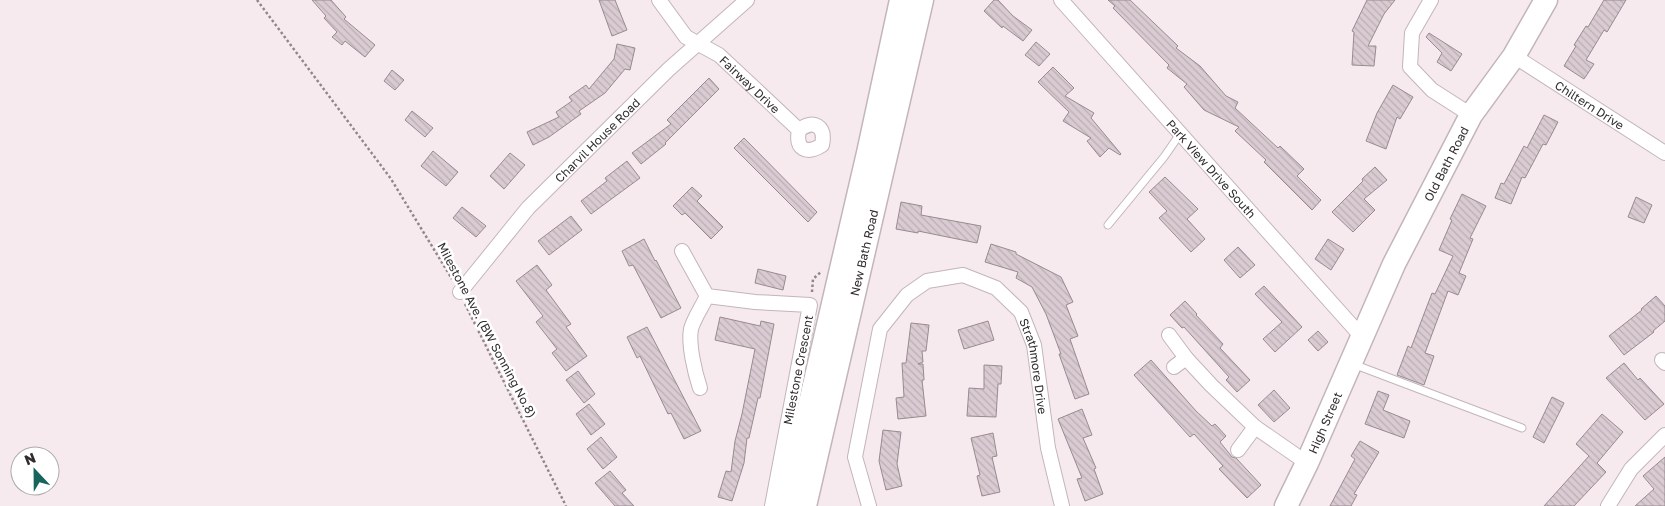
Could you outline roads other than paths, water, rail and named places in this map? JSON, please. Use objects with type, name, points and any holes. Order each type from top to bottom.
[{"type":"main road","name":"New Bath Road","points":[[786,506],[868,152],[901,0]]},
{"type":"main road","name":"New Bath Road","points":[[805,506],[922,0]]},
{"type":"main road","name":"Old Bath Road","points":[[1362,337],[1394,264],[1471,115],[1514,56],[1546,0]]},
{"type":"main road","name":"High Street","points":[[1286,506],[1307,463],[1362,337]]},
{"type":"street","name":"Fairway Drive","points":[[659,0],[686,37],[719,55],[799,130]]},
{"type":"street","name":"Charvil House Road","points":[[460,292],[528,208],[669,69],[747,0]]},
{"type":"street","name":"Park View Drive South","points":[[1060,0],[1362,337]]},
{"type":"street","points":[[1431,0],[1412,33],[1410,67],[1432,90],[1471,115]]},
{"type":"street","name":"Chiltern Drive","points":[[1514,56],[1665,153]]},
{"type":"street","points":[[682,251],[707,296],[691,330],[692,357],[700,388]]},
{"type":"street","name":"Strathmore Drive","points":[[869,506],[855,457],[880,329],[907,295],[927,281],[963,275],[996,288],[1021,312],[1034,345],[1048,448],[1062,506]]},
{"type":"street","name":"Milestone Crescent","points":[[707,296],[755,302],[810,305],[772,506]]},
{"type":"street","points":[[1169,335],[1211,386],[1254,427],[1307,463]]},
{"type":"street","points":[[1174,367],[1186,358]]},
{"type":"street","points":[[1238,450],[1254,427]]},
{"type":"street","points":[[1608,506],[1631,469],[1665,436]]},
{"type":"lane","points":[[1108,225],[1164,157],[1180,134]]},
{"type":"lane","points":[[1351,363],[1522,428]]}]
